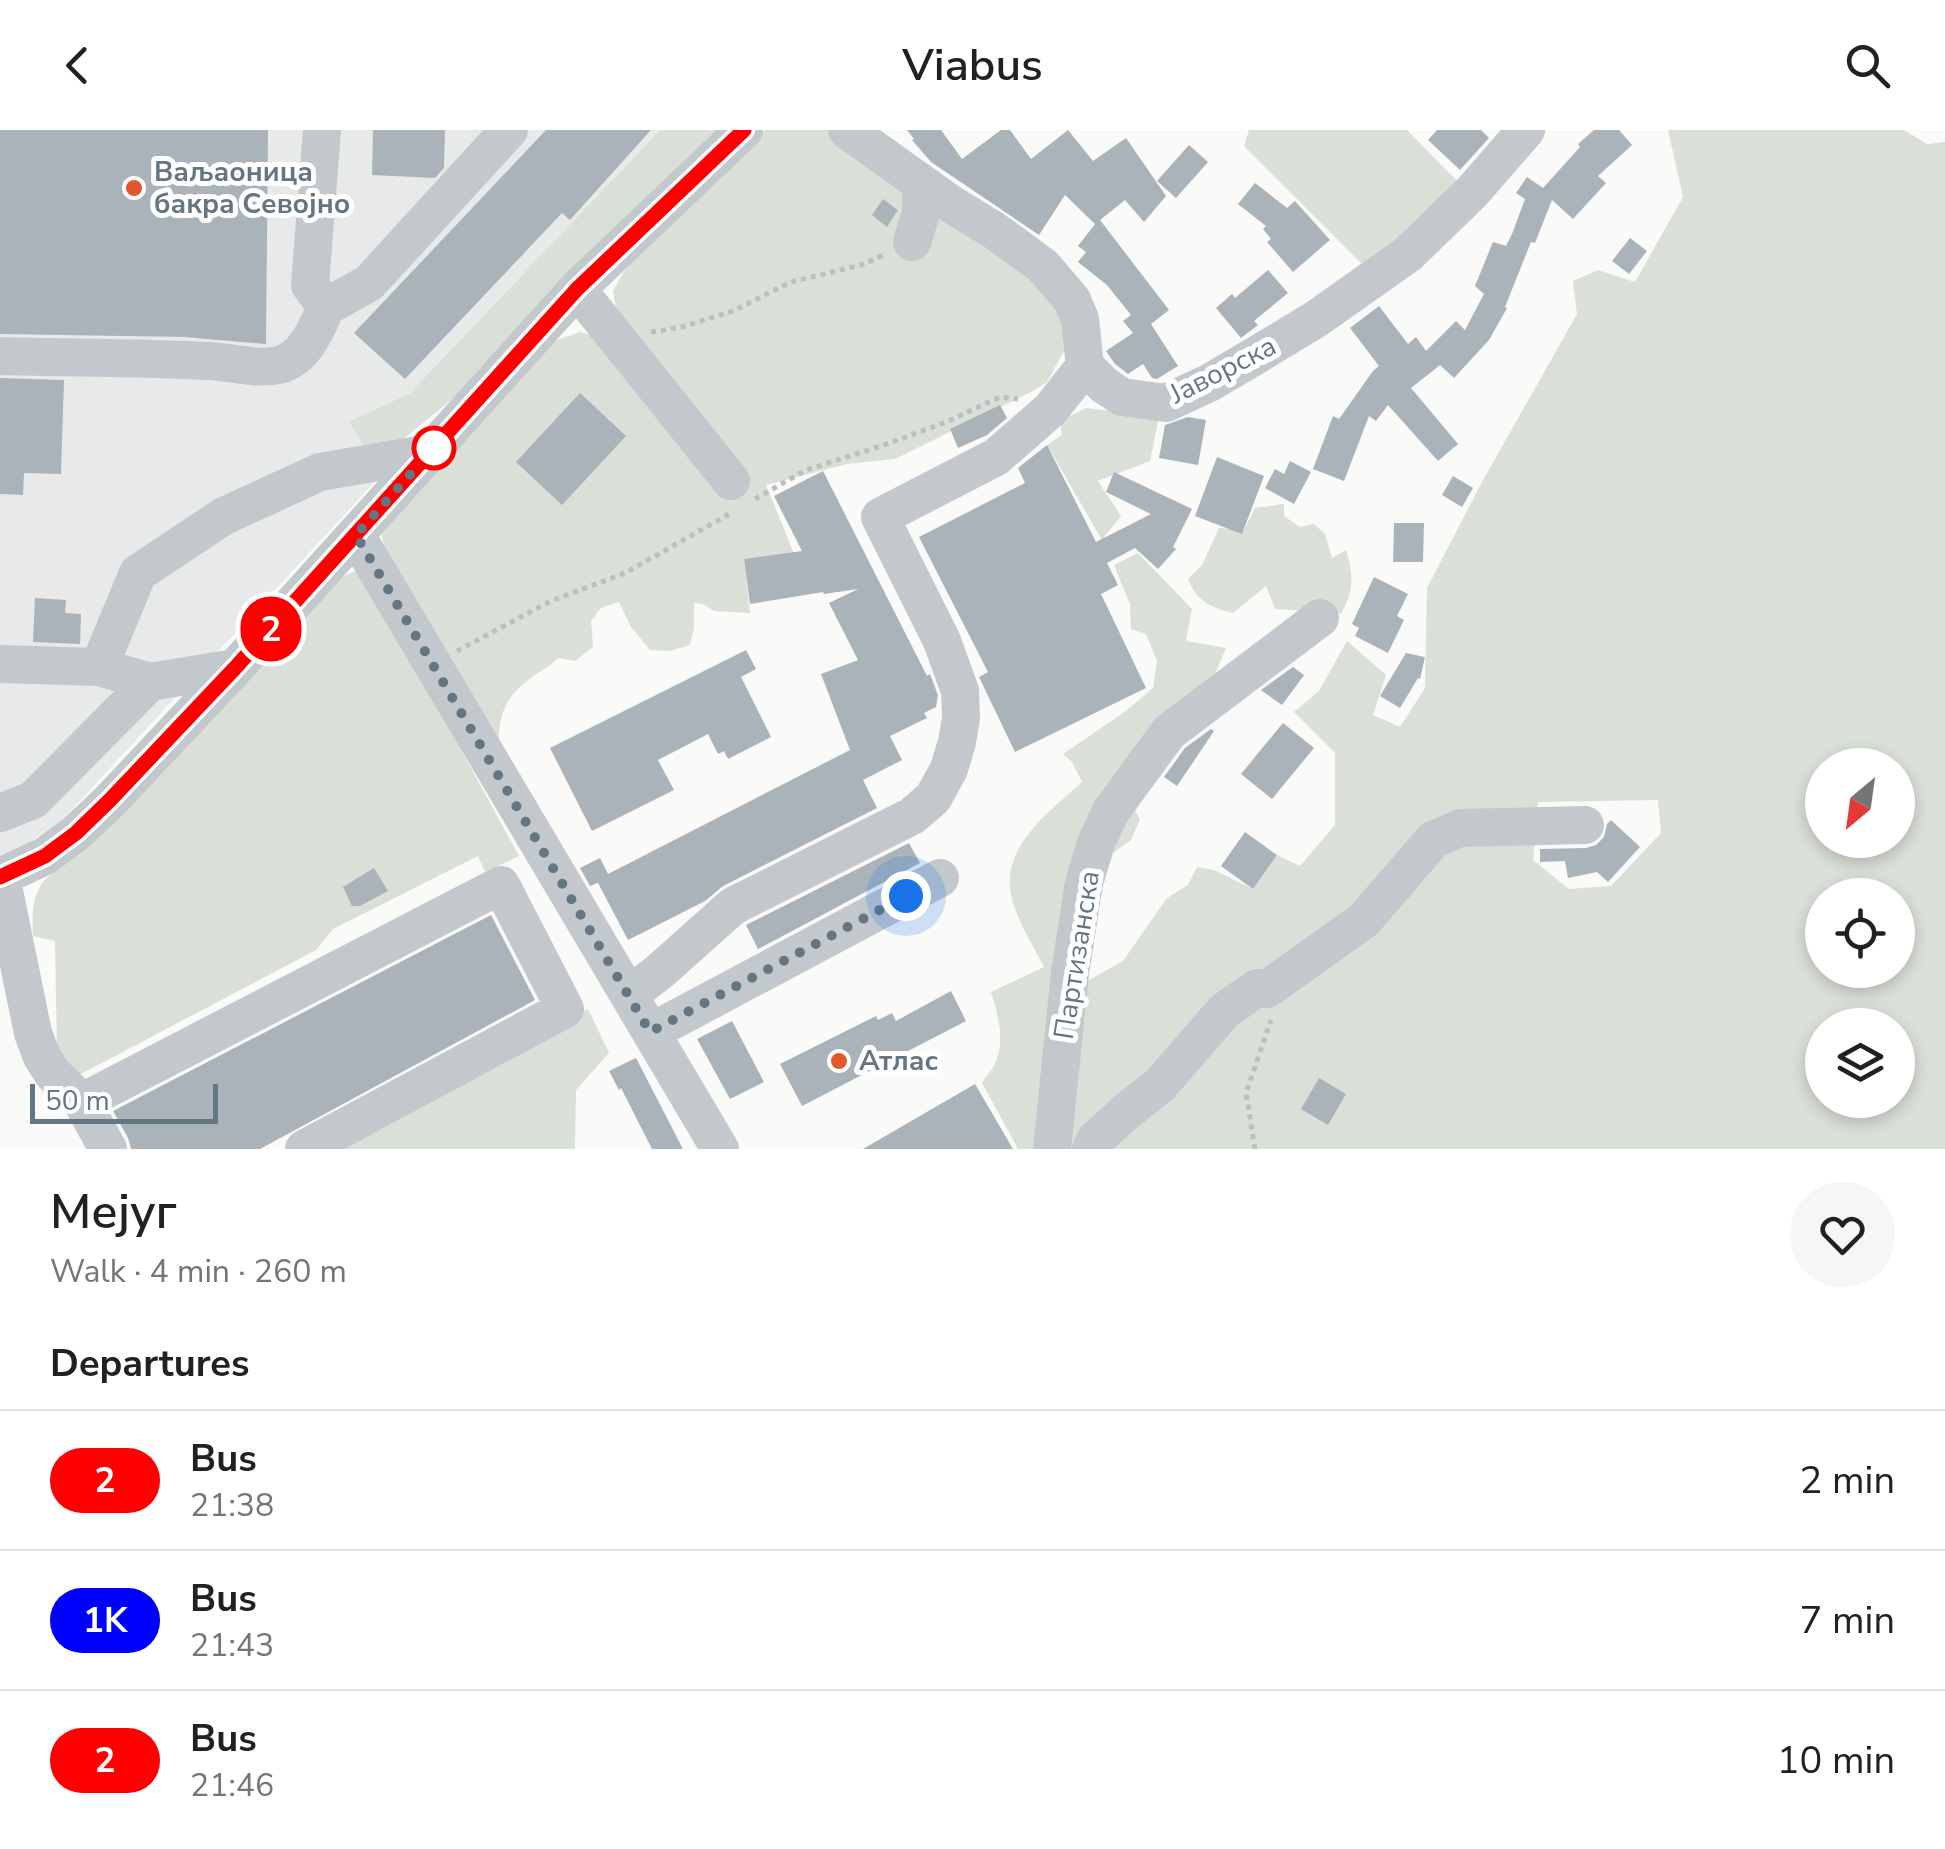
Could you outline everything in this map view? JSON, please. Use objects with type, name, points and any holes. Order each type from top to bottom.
[{"type":"street","points":[[322,130],[310,286],[326,307]]},
{"type":"street","points":[[0,356],[280,364],[305,347],[326,307],[369,283],[509,130]]},
{"type":"street","points":[[108,1149],[82,1102],[53,1074],[38,1045],[0,876],[45,856],[110,800],[235,668],[577,289],[744,130]]},
{"type":"street","points":[[628,994],[659,972],[733,906],[912,816],[934,798],[957,742],[960,691],[942,641],[880,517],[996,457],[1056,403],[1084,366],[1080,319],[1072,300],[1042,266],[847,130]]},
{"type":"street","name":"Јаворска","points":[[1084,366],[1122,397],[1142,402],[1166,403],[1209,382],[1316,319],[1408,254],[1472,192],[1526,130]]},
{"type":"street","points":[[912,242],[922,213],[921,183]]},
{"type":"street","points":[[577,289],[741,496]]},
{"type":"street","points":[[99,666],[138,573],[224,516],[320,472],[430,452]]},
{"type":"street","points":[[356,535],[720,1149]]},
{"type":"street","name":"Партизанска","points":[[1052,1149],[1070,974],[1084,883],[1096,843],[1111,812],[1170,732],[1320,618]]},
{"type":"street","points":[[0,664],[99,666],[150,682],[235,668]]},
{"type":"street","points":[[0,812],[33,800],[150,682]]},
{"type":"street","points":[[1091,1149],[1096,1139],[1160,1086],[1224,1011],[1257,988],[1267,990],[1364,920],[1434,840],[1460,828],[1585,825]]},
{"type":"street","points":[[650,1032],[940,878]]},
{"type":"street","points":[[82,1102],[501,885],[565,1008],[304,1149]]},
{"type":"path","points":[[616,338],[682,326],[733,311],[791,282],[861,265],[912,242]]},
{"type":"path","points":[[432,664],[551,601],[625,573],[741,496],[915,434],[1000,396],[1056,403]]},
{"type":"path","points":[[1255,1149],[1246,1093],[1272,1016],[1274,998],[1267,990]]},
{"type":"shaded area","points":[[0,130],[660,130],[410,393],[350,422],[381,475],[63,819],[23,847],[0,856]]},
{"type":"shaded area","points":[[660,130],[719,130],[468,386],[374,463],[349,422],[410,393]]},
{"type":"shaded area","points":[[765,130],[827,130],[855,144],[1044,282],[1065,316],[1065,349],[1047,382],[895,459],[847,464],[766,485],[795,556],[744,559],[750,613],[714,611],[694,603],[690,645],[670,651],[650,650],[631,627],[619,602],[601,608],[591,621],[593,647],[575,661],[558,658],[522,685],[508,702],[499,729],[498,753],[387,558],[381,532],[551,342],[580,332],[597,337],[618,320],[613,291],[623,273],[650,240]]},
{"type":"shaded area","points":[[1249,130],[1407,130],[1465,189],[1372,274],[1244,146]]},
{"type":"shaded area","points":[[1668,130],[1904,130],[1927,144],[1945,142],[1945,1149],[1060,1149],[1073,989],[1123,961],[1167,898],[1188,885],[1197,867],[1214,870],[1253,889],[1277,855],[1300,866],[1335,825],[1335,753],[1294,712],[1319,691],[1347,641],[1386,675],[1373,715],[1400,727],[1425,688],[1427,588],[1577,314],[1573,281],[1598,270],[1635,282],[1683,197]],"holes":[[[1658,800],[1661,833],[1611,886],[1569,889],[1533,860],[1538,802]]]},
{"type":"shaded area","points":[[1086,408],[1159,417],[1150,461],[1098,481],[1121,516],[1102,540],[1047,445],[1062,435],[1060,421]]},
{"type":"shaded area","points":[[1284,504],[1284,516],[1300,527],[1314,524],[1325,534],[1332,558],[1346,550],[1351,582],[1341,614],[1314,602],[1308,611],[1275,609],[1266,586],[1233,613],[1200,598],[1188,579],[1202,565],[1219,528],[1244,530],[1255,508]]},
{"type":"shaded area","points":[[1138,553],[1192,609],[1186,641],[1226,648],[1203,702],[1129,800],[1140,819],[1131,840],[1100,862],[1047,1149],[1018,1149],[982,1083],[995,1064],[1000,1044],[991,992],[1044,967],[1015,908],[1011,871],[1015,856],[1033,828],[1082,782],[1063,754],[1153,688],[1157,661],[1146,634],[1131,629],[1130,604],[1114,565]]},
{"type":"shaded area","points":[[355,571],[370,583],[519,856],[485,872],[478,856],[333,929],[316,950],[79,1075],[57,1052],[55,941],[33,936],[38,891],[50,875],[86,847],[339,578]]},
{"type":"shaded area","points":[[588,1009],[609,1053],[576,1090],[575,1149],[337,1149]]},
{"type":"building","name":"Ваљаоница бакра Севојно","points":[[0,130],[268,130],[266,344],[184,337],[0,334]]},
{"type":"building","points":[[373,130],[445,130],[444,168],[435,178],[372,175]]},
{"type":"building","points":[[546,130],[651,130],[570,220],[562,213],[405,379],[354,333]]},
{"type":"building","points":[[907,130],[941,130],[962,159],[1001,130],[1010,130],[1031,159],[1068,130],[1093,161],[1126,138],[1166,196],[1144,222],[1125,200],[1100,220],[1169,310],[1151,324],[1178,366],[1157,379],[1143,364],[1128,374],[1106,351],[1133,333],[1123,321],[1131,315],[1107,285],[1078,262],[1086,252],[1078,246],[1095,224],[1065,195],[1039,235],[931,162]]},
{"type":"building","points":[[1437,130],[1481,130],[1489,138],[1460,170],[1428,140]]},
{"type":"building","points":[[1594,130],[1619,130],[1632,145],[1598,176],[1606,183],[1573,219],[1552,200],[1535,243],[1531,242],[1507,308],[1489,340],[1454,378],[1440,365],[1411,388],[1458,444],[1438,461],[1388,405],[1376,421],[1369,416],[1344,481],[1313,469],[1333,416],[1339,419],[1379,366],[1350,328],[1379,306],[1408,344],[1416,337],[1426,351],[1456,321],[1465,330],[1484,294],[1475,286],[1493,242],[1506,246],[1512,234],[1525,199],[1516,193],[1527,177],[1543,188]]},
{"type":"building","points":[[1189,145],[1208,162],[1176,198],[1157,181]]},
{"type":"building","points":[[1255,183],[1287,208],[1295,201],[1330,240],[1293,272],[1267,242],[1271,239],[1263,229],[1266,226],[1238,204]]},
{"type":"building","points":[[883,199],[898,210],[887,227],[872,215]]},
{"type":"building","points":[[1630,238],[1647,251],[1629,274],[1612,261]]},
{"type":"building","points":[[1268,270],[1288,293],[1254,321],[1258,325],[1241,338],[1216,308],[1232,294],[1235,298]]},
{"type":"building","points":[[0,378],[64,380],[61,474],[24,473],[23,495],[0,494]]},
{"type":"building","points":[[580,393],[626,436],[562,505],[516,462]]},
{"type":"building","points":[[1000,405],[1007,418],[987,435],[958,448],[950,429]]},
{"type":"building","points":[[1188,417],[1206,420],[1198,465],[1159,458],[1165,425]]},
{"type":"building","points":[[1047,445],[1096,542],[1151,514],[1106,492],[1114,472],[1192,509],[1173,547],[1176,549],[1158,569],[1135,548],[1107,563],[1118,585],[1101,594],[1146,688],[1015,752],[979,677],[988,672],[919,537],[1025,483],[1018,468]]},
{"type":"building","points":[[1217,457],[1264,476],[1242,534],[1195,516]]},
{"type":"building","points":[[1290,461],[1311,472],[1294,504],[1265,488],[1275,469],[1284,474]]},
{"type":"building","points":[[823,471],[927,676],[930,674],[938,695],[936,707],[924,713],[927,718],[890,736],[902,760],[863,780],[877,808],[723,886],[705,901],[628,940],[598,883],[590,886],[580,868],[600,858],[608,874],[850,750],[821,674],[858,660],[829,603],[858,589],[750,604],[744,559],[802,551],[774,496]]},
{"type":"building","points":[[1453,476],[1473,488],[1462,507],[1442,495]]},
{"type":"building","points":[[1394,523],[1424,523],[1423,562],[1393,562]]},
{"type":"building","points":[[1374,577],[1408,594],[1397,616],[1404,620],[1388,653],[1355,636],[1359,628],[1352,624]]},
{"type":"building","points":[[35,598],[66,600],[65,613],[81,614],[80,644],[33,642]]},
{"type":"building","points":[[746,650],[756,669],[741,677],[771,737],[728,759],[724,751],[718,754],[708,734],[658,760],[674,790],[592,831],[550,748]]},
{"type":"building","points":[[1406,653],[1425,657],[1420,679],[1400,708],[1380,696]]},
{"type":"building","points":[[1293,667],[1304,675],[1282,705],[1261,690]]},
{"type":"building","points":[[1283,723],[1314,748],[1272,799],[1241,774]]},
{"type":"building","points":[[1211,729],[1214,731],[1177,786],[1164,777],[1185,748]]},
{"type":"building","points":[[1611,820],[1640,847],[1608,882],[1597,872],[1568,878],[1565,861],[1540,862],[1540,849],[1596,845]]},
{"type":"building","points":[[1245,832],[1277,855],[1253,889],[1221,866]]},
{"type":"building","points":[[909,843],[920,863],[758,949],[746,925]]},
{"type":"building","points":[[374,868],[388,891],[360,906],[352,906],[343,887]]},
{"type":"building","points":[[491,915],[535,1000],[260,1149],[131,1149],[113,1111]]},
{"type":"building","name":"Атлас","points":[[951,991],[966,1021],[802,1106],[780,1064],[876,1016],[878,1020],[892,1013],[896,1021]]},
{"type":"building","points":[[732,1021],[764,1082],[730,1099],[697,1039]]},
{"type":"building","points":[[636,1058],[683,1149],[652,1149],[609,1071]]},
{"type":"building","points":[[1319,1078],[1346,1094],[1328,1125],[1301,1109]]},
{"type":"building","points":[[975,1084],[1013,1149],[863,1149]]},
{"type":"bus line","name":"2","points":[[0,877],[45,856],[110,800],[235,668],[577,289],[744,130]]},
{"type":"place","name":"Ваљаоница бакра Севојно","points":[[134,188]]},
{"type":"place","name":"Атлас","points":[[839,1061]]},
{"type":"route","points":[[434,448],[356,535],[650,1032],[906,896]]}]
